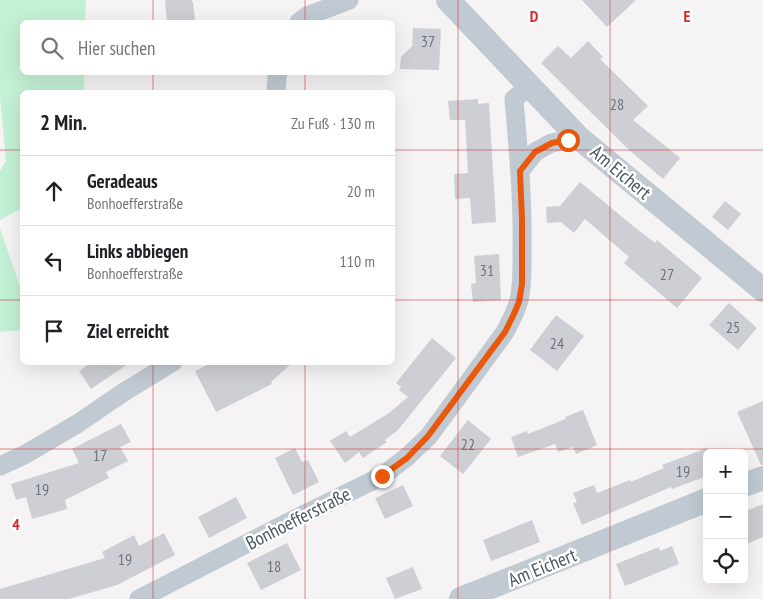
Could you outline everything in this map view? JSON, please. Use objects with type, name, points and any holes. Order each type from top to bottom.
[{"type":"street","points":[[301,20],[306,16],[349,0]]},
{"type":"street","name":"Am Eichert","points":[[448,0],[579,138],[763,290]]},
{"type":"street","points":[[276,90],[278,75]]},
{"type":"street","name":"Bonhoefferstraße","points":[[139,599],[382,476],[407,458],[428,436],[505,332],[519,302],[522,284],[522,219],[514,99],[530,85]]},
{"type":"street","points":[[520,171],[535,152],[552,143],[579,138]]},
{"type":"street","points":[[0,466],[24,455],[77,424],[168,365]]},
{"type":"street","points":[[748,484],[763,478]]},
{"type":"street","name":"Am Eichert","points":[[461,599],[703,502]]},
{"type":"green space","points":[[0,0],[86,0],[85,20],[20,20],[20,75],[84,75],[84,90],[20,90],[20,209],[0,220],[0,171],[6,161],[0,96]]},
{"type":"green space","points":[[0,228],[20,287],[20,330],[0,332]]},
{"type":"building","points":[[165,0],[192,0],[194,20],[167,20]]},
{"type":"building","points":[[582,0],[636,0],[607,27]]},
{"type":"building","points":[[413,28],[441,29],[439,70],[400,69],[401,57],[412,46]]},
{"type":"building","points":[[588,41],[603,57],[600,59],[648,106],[633,120],[680,158],[663,179],[627,148],[541,63],[558,46],[571,58]]},
{"type":"building","points":[[478,99],[478,104],[489,103],[496,222],[472,224],[470,198],[455,199],[454,174],[468,173],[465,120],[450,120],[448,101]]},
{"type":"building","points":[[580,182],[655,243],[657,240],[702,278],[677,308],[624,263],[629,257],[585,219],[574,233],[561,222],[547,223],[546,207],[560,206]]},
{"type":"building","points":[[725,201],[741,214],[728,230],[712,217]]},
{"type":"building","points":[[499,254],[501,300],[473,302],[471,284],[476,283],[474,256]]},
{"type":"building","points":[[729,303],[757,328],[738,350],[709,325]]},
{"type":"building","points":[[556,315],[584,336],[557,371],[530,350]]},
{"type":"building","points":[[432,338],[456,358],[398,430],[385,440],[387,442],[363,458],[359,452],[345,463],[330,441],[346,431],[350,437],[389,413],[408,397],[399,390],[401,387],[396,383]]},
{"type":"building","points":[[88,365],[127,365],[91,389],[79,371]]},
{"type":"building","points":[[207,365],[290,365],[271,382],[272,384],[216,412],[195,371]]},
{"type":"building","points":[[763,401],[763,465],[761,465],[737,412]]},
{"type":"building","points":[[583,410],[597,445],[576,454],[573,447],[558,452],[555,444],[518,457],[511,437],[527,431],[528,434]]},
{"type":"building","points":[[468,420],[491,439],[463,474],[440,456]]},
{"type":"building","points":[[121,424],[131,442],[120,447],[128,461],[106,472],[109,478],[65,500],[67,509],[32,519],[26,497],[16,500],[11,484],[79,463],[72,449]]},
{"type":"building","points":[[295,448],[302,462],[308,460],[319,482],[293,495],[275,458]]},
{"type":"building","points":[[703,450],[703,477],[672,489],[671,487],[582,525],[573,503],[577,502],[573,493],[594,485],[597,493],[630,480],[631,482],[664,468],[662,465]]},
{"type":"building","points":[[403,485],[413,506],[385,519],[375,498]]},
{"type":"building","points":[[236,497],[247,518],[209,538],[198,517]]},
{"type":"building","points":[[763,504],[763,537],[748,543],[748,539],[748,510]]},
{"type":"building","points":[[532,520],[540,542],[491,561],[483,540]]},
{"type":"building","points":[[164,533],[175,555],[117,585],[69,599],[0,599],[0,589],[105,558],[102,552],[134,535],[139,546]]},
{"type":"building","points":[[287,543],[301,570],[261,590],[247,563]]},
{"type":"building","points":[[672,546],[679,564],[625,586],[616,564],[659,547],[660,551]]},
{"type":"building","points":[[413,567],[422,589],[395,599],[386,578]]},
{"type":"route","points":[[382,476],[407,458],[428,436],[505,332],[519,302],[522,284],[520,171],[535,152],[552,143],[568,140]]}]
